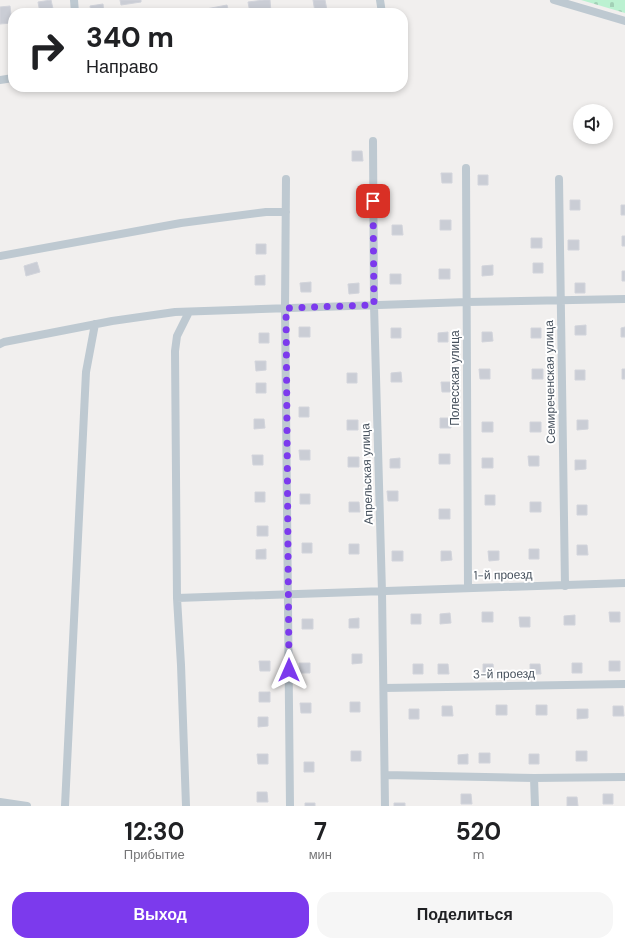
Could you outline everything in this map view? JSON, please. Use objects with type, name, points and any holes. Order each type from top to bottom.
[{"type":"street","points":[[554,0],[625,21]]},
{"type":"street","name":"Апрельская улица","points":[[373,141],[374,305],[382,592],[385,806]]},
{"type":"street","name":"Полесская улица","points":[[466,168],[468,588]]},
{"type":"street","name":"Семиреченская улица","points":[[559,179],[564,586]]},
{"type":"street","points":[[286,180],[290,806]]},
{"type":"street","points":[[0,256],[181,223],[266,212],[286,212]]},
{"type":"street","points":[[0,344],[11,340],[95,324],[151,315],[189,312],[560,299],[625,299]]},
{"type":"street","points":[[186,806],[177,598],[175,351],[179,331],[189,312]]},
{"type":"street","points":[[65,806],[86,372],[95,324]]},
{"type":"street","name":"1-й проезд","points":[[177,598],[625,583]]},
{"type":"street","name":"3-й проезд","points":[[384,688],[625,684]]},
{"type":"street","points":[[385,775],[534,778],[625,777]]},
{"type":"street","points":[[534,778],[535,806]]},
{"type":"street","points":[[0,802],[27,806]]},
{"type":"green space","points":[[581,0],[625,0],[625,13]]},
{"type":"building","points":[[51,0],[53,8],[39,8],[38,2]]},
{"type":"building","points":[[120,0],[141,0],[141,2],[121,5]]},
{"type":"building","points":[[270,0],[271,8],[249,8],[248,2]]},
{"type":"building","points":[[313,0],[325,0],[327,8],[314,8]]},
{"type":"building","points":[[103,4],[103,8],[90,8],[90,6]]},
{"type":"building","points":[[227,5],[228,8],[211,8]]},
{"type":"building","points":[[10,6],[10,8],[8,8],[8,23],[0,24],[0,7]]},
{"type":"building","points":[[352,151],[362,151],[363,161],[352,161]]},
{"type":"building","points":[[441,173],[452,173],[452,183],[442,183]]},
{"type":"building","points":[[478,175],[488,175],[488,185],[478,185]]},
{"type":"building","points":[[570,200],[580,200],[580,210],[570,210]]},
{"type":"building","points":[[621,205],[625,205],[625,215],[621,215]]},
{"type":"building","points":[[440,220],[451,220],[451,230],[440,230]]},
{"type":"building","points":[[392,225],[402,225],[403,235],[392,235]]},
{"type":"building","points":[[622,236],[625,236],[625,246],[622,246]]},
{"type":"building","points":[[531,238],[542,238],[542,248],[531,248]]},
{"type":"building","points":[[568,240],[579,240],[579,250],[568,250]]},
{"type":"building","points":[[256,244],[266,244],[266,254],[256,254]]},
{"type":"building","points":[[37,262],[40,272],[26,276],[24,266]]},
{"type":"building","points":[[533,263],[543,263],[543,273],[533,273]]},
{"type":"building","points":[[493,265],[493,275],[482,276],[482,266]]},
{"type":"building","points":[[439,269],[450,269],[450,279],[439,279]]},
{"type":"building","points":[[622,271],[625,271],[625,281],[622,281]]},
{"type":"building","points":[[390,274],[401,274],[401,284],[390,284]]},
{"type":"building","points":[[265,275],[265,285],[255,285],[255,276]]},
{"type":"building","points":[[311,282],[311,292],[301,292],[300,283]]},
{"type":"building","points":[[359,283],[359,293],[349,294],[348,284]]},
{"type":"building","points":[[575,283],[585,283],[585,293],[575,293]]},
{"type":"building","points":[[586,325],[586,335],[575,335],[575,326]]},
{"type":"building","points":[[299,327],[310,327],[310,337],[299,337]]},
{"type":"building","points":[[625,327],[625,337],[621,337],[621,328]]},
{"type":"building","points":[[391,328],[401,328],[401,338],[391,338]]},
{"type":"building","points":[[531,328],[541,328],[541,338],[531,338]]},
{"type":"building","points":[[448,332],[448,342],[438,342],[438,333]]},
{"type":"building","points":[[482,332],[492,332],[493,341],[482,342]]},
{"type":"building","points":[[259,333],[269,333],[269,343],[259,343]]},
{"type":"building","points":[[255,361],[266,361],[266,370],[256,371]]},
{"type":"building","points":[[479,369],[490,369],[490,379],[480,379]]},
{"type":"building","points":[[532,369],[543,369],[543,379],[532,379]]},
{"type":"building","points":[[622,369],[625,369],[625,379],[622,379]]},
{"type":"building","points":[[575,370],[585,370],[585,380],[575,380]]},
{"type":"building","points":[[401,372],[402,382],[391,382],[391,373]]},
{"type":"building","points":[[347,373],[357,373],[357,383],[347,383]]},
{"type":"building","points":[[441,382],[452,382],[452,392],[442,392]]},
{"type":"building","points":[[256,383],[266,383],[266,393],[256,393]]},
{"type":"building","points":[[299,407],[309,407],[309,417],[299,417]]},
{"type":"building","points":[[440,418],[451,418],[451,428],[440,428]]},
{"type":"building","points":[[254,419],[264,419],[265,428],[254,429]]},
{"type":"building","points":[[347,420],[358,420],[358,430],[347,430]]},
{"type":"building","points":[[577,420],[588,420],[588,429],[577,430]]},
{"type":"building","points":[[482,422],[493,422],[493,432],[482,432]]},
{"type":"building","points":[[530,422],[541,422],[541,432],[530,432]]},
{"type":"building","points":[[299,450],[310,450],[310,460],[300,460]]},
{"type":"building","points":[[439,454],[450,454],[450,464],[439,464]]},
{"type":"building","points":[[252,455],[263,455],[263,465],[253,465]]},
{"type":"building","points":[[528,456],[539,456],[539,466],[529,466]]},
{"type":"building","points":[[348,457],[359,457],[359,467],[348,467]]},
{"type":"building","points":[[400,458],[400,468],[390,468],[390,459]]},
{"type":"building","points":[[482,458],[493,458],[493,468],[482,468]]},
{"type":"building","points":[[575,460],[586,460],[586,469],[575,470]]},
{"type":"building","points":[[387,491],[398,491],[398,501],[388,501]]},
{"type":"building","points":[[255,492],[265,492],[265,502],[255,502]]},
{"type":"building","points":[[300,494],[310,494],[310,504],[300,504]]},
{"type":"building","points":[[485,495],[495,495],[495,505],[485,505]]},
{"type":"building","points":[[349,502],[359,502],[360,512],[349,512]]},
{"type":"building","points":[[530,502],[541,502],[541,512],[530,512]]},
{"type":"building","points":[[577,505],[587,505],[587,515],[577,515]]},
{"type":"building","points":[[439,509],[450,509],[450,519],[439,519]]},
{"type":"building","points":[[257,526],[268,526],[268,536],[257,536]]},
{"type":"building","points":[[302,543],[312,543],[312,553],[302,553]]},
{"type":"building","points":[[349,544],[359,544],[359,554],[349,554]]},
{"type":"building","points":[[577,545],[587,545],[588,555],[577,555]]},
{"type":"building","points":[[266,549],[266,559],[256,559],[256,550]]},
{"type":"building","points":[[529,549],[539,549],[539,559],[529,559]]},
{"type":"building","points":[[392,551],[403,551],[403,561],[392,561]]},
{"type":"building","points":[[441,551],[451,551],[452,560],[441,561]]},
{"type":"building","points":[[488,551],[499,551],[499,560],[489,561]]},
{"type":"building","points":[[482,612],[493,612],[493,622],[482,622]]},
{"type":"building","points":[[609,612],[620,612],[620,622],[610,622]]},
{"type":"building","points":[[450,613],[451,623],[440,624],[440,614]]},
{"type":"building","points":[[411,614],[421,614],[421,624],[411,624]]},
{"type":"building","points":[[575,615],[575,625],[564,625],[564,616]]},
{"type":"building","points":[[519,617],[530,617],[530,627],[520,627]]},
{"type":"building","points":[[359,618],[359,628],[349,628],[349,619]]},
{"type":"building","points":[[302,619],[313,619],[313,629],[302,629]]},
{"type":"building","points":[[352,654],[362,654],[362,663],[352,664]]},
{"type":"building","points":[[259,661],[270,661],[270,671],[260,671]]},
{"type":"building","points":[[609,661],[620,661],[620,671],[609,671]]},
{"type":"building","points":[[299,663],[310,663],[310,673],[300,673]]},
{"type":"building","points":[[572,663],[582,663],[582,673],[572,673]]},
{"type":"building","points":[[413,664],[423,664],[423,674],[413,674]]},
{"type":"building","points":[[438,664],[448,664],[449,674],[438,674]]},
{"type":"building","points":[[483,664],[493,664],[494,674],[483,674]]},
{"type":"building","points":[[530,664],[540,664],[541,674],[530,674]]},
{"type":"building","points":[[259,692],[270,692],[270,702],[259,702]]},
{"type":"building","points":[[350,702],[360,702],[360,712],[350,712]]},
{"type":"building","points":[[300,703],[311,703],[311,713],[301,713]]},
{"type":"building","points":[[496,705],[507,705],[507,715],[496,715]]},
{"type":"building","points":[[536,705],[547,705],[547,715],[536,715]]},
{"type":"building","points":[[442,706],[452,706],[453,716],[442,716]]},
{"type":"building","points":[[613,706],[623,706],[624,716],[613,716]]},
{"type":"building","points":[[409,709],[419,709],[419,719],[409,719]]},
{"type":"building","points":[[577,709],[588,709],[588,718],[577,719]]},
{"type":"building","points":[[258,717],[268,717],[268,726],[258,727]]},
{"type":"building","points":[[351,751],[361,751],[361,761],[351,761]]},
{"type":"building","points":[[576,751],[587,751],[587,761],[576,761]]},
{"type":"building","points":[[479,753],[490,753],[490,763],[479,763]]},
{"type":"building","points":[[257,754],[268,754],[268,764],[258,764]]},
{"type":"building","points":[[468,754],[468,764],[458,764],[458,755]]},
{"type":"building","points":[[529,754],[539,754],[539,764],[529,764]]},
{"type":"building","points":[[304,762],[314,762],[314,772],[304,772]]},
{"type":"building","points":[[257,792],[267,792],[268,802],[257,802]]},
{"type":"building","points":[[461,794],[471,794],[472,804],[461,804]]},
{"type":"building","points":[[603,794],[613,794],[613,804],[603,804]]},
{"type":"building","points":[[567,797],[577,797],[578,806],[567,806]]},
{"type":"building","points":[[305,803],[315,803],[315,806],[305,806]]},
{"type":"building","points":[[394,803],[405,803],[405,806],[394,806]]},
{"type":"route","points":[[289,670],[286,308],[374,305],[373,201]]}]
